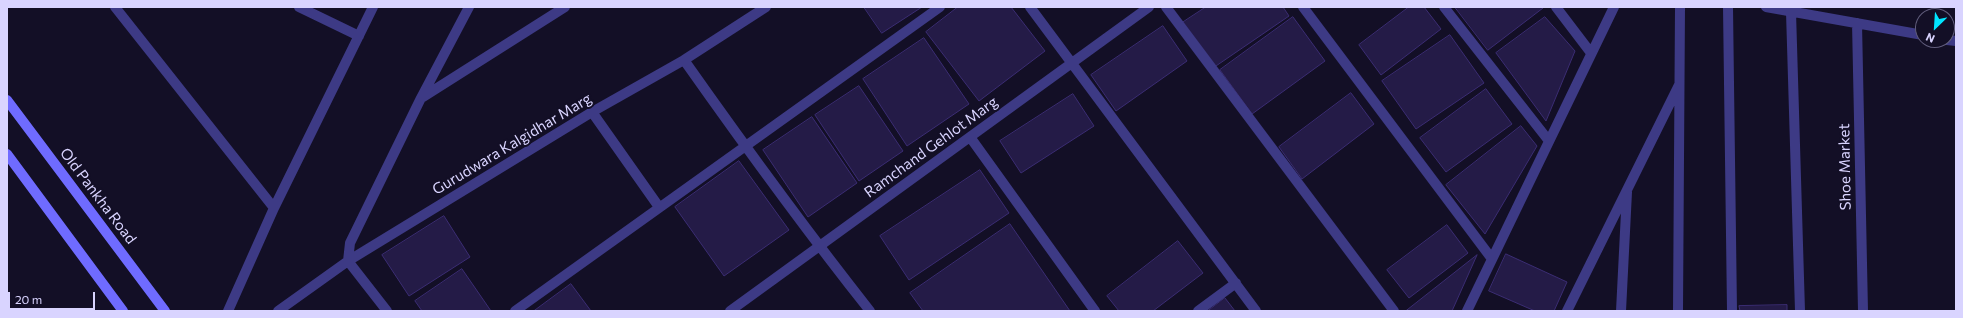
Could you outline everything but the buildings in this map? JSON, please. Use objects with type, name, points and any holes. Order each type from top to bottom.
[{"type":"street","points":[[115,7],[274,208]]},
{"type":"street","points":[[299,7],[359,36]]},
{"type":"street","points":[[228,311],[274,208],[373,7]]},
{"type":"street","points":[[387,311],[348,261],[350,243],[421,98],[469,7]]},
{"type":"street","points":[[421,98],[564,7]]},
{"type":"street","points":[[515,311],[744,145],[940,7]]},
{"type":"street","points":[[1030,7],[1256,311]]},
{"type":"street","name":"Ramchand Gehlot Marg","points":[[730,311],[1149,7]]},
{"type":"street","points":[[1166,7],[1394,311]]},
{"type":"street","points":[[1303,7],[1492,259]]},
{"type":"street","points":[[1444,7],[1549,141]]},
{"type":"street","points":[[1556,7],[1591,53]]},
{"type":"street","points":[[1467,311],[1614,7]]},
{"type":"street","points":[[1678,311],[1680,7]]},
{"type":"street","points":[[1728,7],[1732,311]]},
{"type":"street","points":[[1766,7],[1915,34]]},
{"type":"street","name":"Gurudwara Kalgidhar Marg","points":[[278,311],[348,261],[592,112],[684,60],[759,9]]},
{"type":"street","points":[[1791,12],[1800,311]]},
{"type":"street","name":"Shoe Market","points":[[1857,23],[1863,311]]},
{"type":"street","points":[[684,60],[819,247],[870,311]]},
{"type":"street","points":[[1567,311],[1680,84]]},
{"type":"street","name":"Old Pankha Road","points":[[7,100],[165,311]]},
{"type":"street","points":[[592,112],[659,208]]},
{"type":"street","points":[[970,137],[1094,311]]},
{"type":"street","points":[[7,154],[123,311]]},
{"type":"street","points":[[1621,311],[1628,186]]},
{"type":"street","points":[[1198,311],[1236,283]]}]
